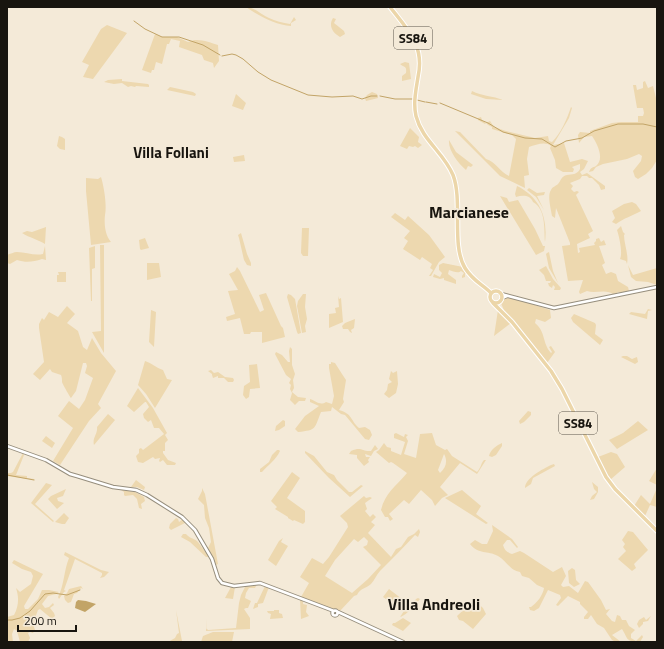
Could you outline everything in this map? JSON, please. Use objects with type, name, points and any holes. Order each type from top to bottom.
[{"type":"main road","name":"SS84","points":[[390,7],[410,32],[418,48],[420,62],[415,94],[415,110],[422,133],[453,175],[456,188],[459,248],[462,261],[469,275],[477,283],[493,292],[501,294],[500,300],[502,311]]},
{"type":"main road","points":[[501,294],[554,308],[657,287]]},
{"type":"main road","points":[[493,292],[490,299],[493,302],[508,296]]},
{"type":"main road","name":"SS84","points":[[493,302],[552,371],[606,477],[618,492],[657,531]]},
{"type":"main road","points":[[7,446],[46,460],[71,474],[113,487],[136,490],[147,495],[182,517],[191,525],[212,559],[216,574],[220,581],[227,585],[234,586],[255,583],[265,584],[403,642]]},
{"type":"shaded area","points":[[246,7],[252,8],[266,17],[279,22],[290,24],[294,17],[296,20],[291,23],[291,26],[279,24],[262,17]]},
{"type":"shaded area","points":[[333,18],[336,19],[334,23],[344,31],[345,34],[340,37],[332,29],[331,24]]},
{"type":"shaded area","points":[[107,25],[127,33],[93,79],[83,77],[89,65],[82,62],[101,29]]},
{"type":"shaded area","points":[[155,34],[163,37],[177,37],[188,42],[199,40],[218,45],[219,61],[214,68],[213,63],[204,60],[202,55],[179,47],[180,41],[171,39],[169,44],[167,44],[162,64],[156,62],[154,70],[152,70],[151,73],[142,70]]},
{"type":"shaded area","points":[[405,62],[409,63],[411,79],[402,81],[402,76],[406,73],[406,69],[400,64]]},
{"type":"shaded area","points":[[122,79],[122,81],[148,84],[149,87],[128,87],[122,83],[114,84],[104,82],[108,80]]},
{"type":"shaded area","points":[[645,81],[648,88],[653,86],[657,102],[657,160],[646,174],[638,179],[635,177],[633,171],[641,161],[642,156],[639,154],[627,159],[603,164],[589,172],[591,168],[599,163],[599,151],[592,136],[584,137],[579,143],[578,135],[580,132],[590,133],[590,131],[612,123],[638,122],[638,116],[643,116],[644,113],[643,108],[637,108],[633,85],[636,85],[637,90],[643,88],[643,82]]},
{"type":"shaded area","points":[[170,87],[196,94],[195,96],[167,90]]},
{"type":"shaded area","points":[[472,91],[503,100],[486,99],[471,94]]},
{"type":"shaded area","points":[[372,92],[377,94],[378,98],[366,101],[365,98],[367,95]]},
{"type":"shaded area","points":[[236,94],[246,103],[243,110],[232,106]]},
{"type":"shaded area","points":[[571,107],[572,108],[569,118],[553,145],[564,143],[570,162],[582,159],[588,161],[584,169],[580,172],[582,175],[587,173],[605,186],[605,189],[601,190],[599,185],[592,178],[587,176],[582,176],[580,179],[570,183],[573,186],[571,189],[574,192],[579,192],[576,195],[593,231],[588,234],[590,238],[577,244],[578,253],[580,252],[579,248],[595,245],[594,243],[596,239],[599,238],[601,242],[604,240],[606,245],[599,246],[605,263],[602,265],[606,274],[611,272],[616,274],[618,281],[628,287],[629,291],[621,293],[618,292],[614,295],[605,291],[587,291],[580,294],[579,292],[583,280],[568,281],[562,246],[570,245],[570,243],[556,208],[555,218],[552,216],[549,196],[553,187],[558,184],[563,176],[574,174],[579,171],[580,164],[572,167],[574,169],[573,172],[563,172],[556,168],[555,160],[550,148],[551,146],[546,144],[537,144],[529,147],[527,159],[529,175],[524,176],[525,188],[500,176],[455,131],[460,132],[486,159],[509,176],[516,139],[512,135],[492,129],[492,127],[486,123],[490,121],[494,127],[535,138],[548,136],[549,141],[552,142],[561,130]]},
{"type":"shaded area","points":[[481,117],[486,123],[485,124],[478,120],[478,118]]},
{"type":"shaded area","points":[[410,128],[419,137],[418,142],[422,145],[418,148],[415,146],[409,146],[407,149],[400,146]]},
{"type":"shaded area","points":[[59,136],[65,139],[65,150],[60,149],[57,146]]},
{"type":"shaded area","points":[[449,140],[456,152],[473,165],[471,167],[468,166],[466,170],[460,164],[450,148]]},
{"type":"shaded area","points":[[244,155],[245,161],[234,162],[233,157]]},
{"type":"shaded area","points":[[101,177],[106,211],[105,229],[111,242],[91,245],[86,178],[98,179]]},
{"type":"shaded area","points":[[517,186],[532,196],[541,209],[544,217],[546,233],[545,242],[544,220],[540,209],[528,197],[516,197],[515,194]]},
{"type":"shaded area","points":[[529,188],[537,193],[545,192],[544,195],[537,196],[544,210],[536,197],[527,190]]},
{"type":"shaded area","points":[[500,196],[507,198],[509,202],[518,200],[543,246],[545,246],[544,251],[536,255]]},
{"type":"shaded area","points":[[632,202],[636,204],[641,211],[616,224],[612,222],[615,218],[612,211],[624,204]]},
{"type":"shaded area","points":[[395,213],[405,220],[408,216],[429,235],[445,257],[439,262],[431,276],[429,276],[433,270],[430,268],[432,264],[422,257],[420,260],[403,249],[408,241],[404,238],[410,231],[391,217]]},
{"type":"shaded area","points":[[621,226],[625,234],[624,238],[627,264],[626,261],[620,259],[621,249],[617,230]]},
{"type":"shaded area","points":[[46,227],[45,244],[22,233],[27,231],[32,232]]},
{"type":"shaded area","points":[[302,228],[309,228],[308,256],[303,256],[301,253]]},
{"type":"shaded area","points":[[241,233],[251,266],[247,265],[244,260],[238,235]]},
{"type":"shaded area","points":[[145,238],[149,248],[141,250],[139,240]]},
{"type":"shaded area","points":[[100,245],[104,245],[104,353],[92,332],[101,331]]},
{"type":"shaded area","points":[[45,246],[46,260],[42,259],[26,262],[17,260],[10,264],[7,263],[7,255],[17,252],[36,255],[43,254]]},
{"type":"shaded area","points":[[95,246],[95,268],[92,269],[91,301],[89,248]]},
{"type":"shaded area","points":[[549,252],[553,271],[558,283],[549,268],[546,254]]},
{"type":"shaded area","points":[[147,263],[159,263],[161,277],[147,280]]},
{"type":"shaded area","points":[[443,263],[463,267],[467,274],[465,274],[465,277],[462,278],[464,273],[461,271],[457,272],[449,270],[448,274],[456,280],[456,284],[444,280],[444,278],[440,279],[433,277],[434,274],[440,277],[442,273],[439,270],[439,265]]},
{"type":"shaded area","points":[[628,265],[633,275],[657,268],[657,285],[648,282],[636,281],[631,277]]},
{"type":"shaded area","points":[[546,266],[553,279],[561,288],[560,290],[554,290],[555,287],[553,285],[552,288],[549,286],[548,283],[551,281],[546,281],[544,275],[539,270]]},
{"type":"shaded area","points":[[237,267],[260,312],[264,310],[259,295],[266,293],[283,328],[285,337],[262,343],[262,332],[251,332],[250,334],[244,334],[240,318],[227,321],[226,317],[235,314],[228,291],[238,290],[229,274],[235,271]]},
{"type":"shaded area","points":[[58,272],[66,272],[66,282],[57,282],[57,275],[59,275]]},
{"type":"shaded area","points":[[288,294],[295,299],[301,333],[298,334],[287,297]]},
{"type":"shaded area","points":[[303,294],[306,294],[305,307],[307,319],[305,326],[306,332],[302,333],[297,306],[298,301]]},
{"type":"shaded area","points":[[338,296],[339,299],[341,298],[343,322],[329,328],[329,314],[336,313],[335,308],[339,307]]},
{"type":"shaded area","points":[[510,297],[550,310],[551,318],[545,322],[536,319],[535,323],[543,334],[548,349],[551,353],[552,352],[549,347],[551,346],[555,352],[547,363],[505,313],[501,303],[504,299]]},
{"type":"shaded area","points":[[67,306],[75,314],[67,323],[78,331],[83,347],[87,350],[92,338],[101,353],[116,371],[98,404],[101,408],[89,421],[60,465],[53,461],[73,428],[58,416],[69,401],[79,409],[85,400],[93,378],[85,373],[87,366],[86,363],[83,363],[76,391],[71,398],[62,383],[61,375],[52,372],[50,369],[40,380],[33,374],[44,362],[39,328],[42,318],[44,320],[49,312],[58,317]]},
{"type":"shaded area","points":[[648,309],[652,310],[648,311],[647,319],[629,314],[631,312],[645,314]]},
{"type":"shaded area","points":[[151,310],[156,312],[154,347],[149,342]]},
{"type":"shaded area","points":[[498,310],[511,323],[494,336]]},
{"type":"shaded area","points":[[574,314],[595,323],[595,334],[603,340],[600,345],[573,322],[571,318]]},
{"type":"shaded area","points":[[355,319],[354,328],[351,330],[352,333],[348,329],[343,329],[342,326],[345,323]]},
{"type":"shaded area","points":[[290,347],[292,349],[292,365],[295,374],[293,380],[294,388],[292,392],[298,397],[306,398],[305,401],[299,401],[295,405],[290,400],[292,393],[290,389],[291,385],[289,383],[291,379],[286,375],[275,354],[276,352],[282,355],[288,362],[290,362]]},
{"type":"shaded area","points":[[627,356],[632,359],[637,357],[638,362],[635,364],[621,357]]},
{"type":"shaded area","points":[[145,361],[163,370],[167,379],[172,380],[155,408],[138,385]]},
{"type":"shaded area","points":[[331,362],[335,363],[346,380],[343,399],[344,402],[339,410],[347,413],[359,428],[365,427],[370,430],[372,435],[369,440],[365,439],[345,415],[341,414],[332,407],[331,411],[321,412],[314,428],[298,432],[295,429],[305,416],[319,406],[310,402],[310,399],[320,403],[326,402],[332,404],[334,396],[329,368],[329,364],[331,364]]},
{"type":"shaded area","points":[[257,364],[260,388],[250,389],[249,397],[246,399],[243,395],[244,386],[250,382],[249,365]]},
{"type":"shaded area","points":[[211,370],[214,373],[218,372],[225,377],[233,378],[234,380],[233,382],[228,382],[224,378],[218,378],[218,376],[213,378],[212,374],[208,371]]},
{"type":"shaded area","points":[[391,371],[393,373],[397,371],[398,384],[396,393],[389,398],[384,394],[387,390],[388,384],[392,382],[389,379]]},
{"type":"shaded area","points":[[138,388],[153,408],[167,433],[165,435],[168,440],[165,443],[165,451],[163,451],[163,453],[168,460],[176,463],[175,465],[167,465],[163,460],[160,462],[159,461],[160,458],[155,459],[153,457],[143,463],[138,462],[136,456],[139,453],[139,449],[141,448],[143,450],[164,434],[159,428],[154,428],[151,420],[148,422],[144,418],[143,414],[149,407],[146,402],[134,412],[127,406]]},
{"type":"shaded area","points":[[528,411],[531,412],[531,415],[520,424],[519,421]]},
{"type":"shaded area","points":[[108,414],[115,420],[94,445],[97,427]]},
{"type":"shaded area","points":[[283,420],[285,421],[285,426],[275,431],[276,426]]},
{"type":"shaded area","points":[[638,421],[648,430],[617,449],[609,440],[623,433]]},
{"type":"shaded area","points":[[396,433],[404,437],[405,434],[408,435],[406,437],[408,441],[404,454],[416,458],[420,434],[432,433],[436,445],[445,450],[447,449],[452,456],[477,472],[483,461],[486,460],[477,474],[460,463],[440,487],[448,495],[442,498],[435,506],[432,500],[421,490],[409,504],[404,500],[389,514],[393,519],[390,521],[388,517],[385,517],[381,510],[383,504],[391,490],[407,473],[393,463],[389,463],[376,452],[384,443],[387,447],[391,448],[391,451],[401,455],[405,442],[394,438],[394,434]],"holes":[[[444,454],[446,464],[440,473],[438,470]]]},
{"type":"shaded area","points":[[46,436],[55,443],[52,448],[42,441]]},
{"type":"shaded area","points":[[502,443],[502,446],[496,455],[492,457],[489,456],[494,448]]},
{"type":"shaded area","points":[[375,445],[378,449],[374,451],[371,456],[365,454],[366,457],[370,457],[368,460],[369,462],[364,466],[357,458],[357,455],[349,454],[351,451],[358,449],[371,451]]},
{"type":"shaded area","points":[[277,450],[280,451],[276,457],[262,472],[260,472],[260,469],[269,462],[272,455]]},
{"type":"shaded area","points":[[305,451],[314,456],[327,472],[334,475],[349,492],[352,492],[361,485],[363,486],[350,497],[329,478],[305,453]]},
{"type":"shaded area","points":[[611,452],[617,454],[625,467],[610,480],[598,457]]},
{"type":"shaded area","points":[[23,453],[24,455],[16,475],[27,476],[27,478],[35,480],[7,476],[7,473],[13,472]]},
{"type":"shaded area","points":[[554,464],[555,466],[533,478],[531,484],[525,488],[531,477]]},
{"type":"shaded area","points":[[657,468],[657,485],[649,481]]},
{"type":"shaded area","points":[[292,472],[300,478],[287,498],[305,511],[305,522],[303,524],[294,520],[293,521],[275,509],[277,507],[271,501]]},
{"type":"shaded area","points":[[136,480],[145,487],[144,490],[137,487],[131,487]]},
{"type":"shaded area","points":[[592,482],[598,487],[598,492],[594,499],[590,500],[597,492],[594,489]]},
{"type":"shaded area","points":[[46,483],[52,485],[35,504],[54,521],[53,522],[31,503]]},
{"type":"shaded area","points":[[202,488],[205,494],[218,564],[216,565],[208,548],[211,542],[209,528],[205,518],[204,505],[198,499]]},
{"type":"shaded area","points":[[657,488],[657,507],[650,505],[645,516],[634,506],[641,495],[650,504]]},
{"type":"shaded area","points":[[66,489],[63,496],[57,498],[58,501],[64,503],[57,509],[48,499]]},
{"type":"shaded area","points":[[121,490],[135,492],[144,497],[145,501],[141,504],[142,509],[139,508],[137,499],[133,495],[125,496],[124,492]]},
{"type":"shaded area","points":[[462,490],[481,506],[476,514],[488,523],[486,524],[445,498]]},
{"type":"shaded area","points":[[364,496],[366,498],[372,498],[365,503],[367,509],[365,511],[370,517],[373,514],[376,517],[371,522],[375,525],[368,533],[391,557],[396,549],[401,547],[408,537],[419,529],[420,532],[418,537],[415,535],[380,571],[371,584],[354,596],[339,612],[301,597],[309,583],[300,577],[312,558],[323,564],[329,557],[348,527],[347,523],[340,516]],"holes":[[[364,537],[368,541],[367,545],[363,547],[381,565],[352,593],[325,576],[335,560],[354,539],[358,542]]]},
{"type":"shaded area","points":[[64,513],[69,518],[65,524],[55,522]]},
{"type":"shaded area","points":[[176,518],[179,522],[183,519],[187,522],[171,530],[169,528],[170,524]]},
{"type":"shaded area","points":[[492,525],[512,539],[518,547],[517,548],[510,540],[507,540],[503,545],[507,552],[512,554],[520,551],[553,572],[562,567],[566,576],[561,585],[563,587],[569,586],[578,593],[585,581],[588,582],[601,600],[606,610],[610,609],[606,614],[612,621],[615,622],[617,615],[620,616],[622,620],[626,620],[629,626],[635,630],[631,634],[631,638],[636,641],[642,635],[643,637],[640,642],[629,640],[622,629],[612,635],[621,642],[612,640],[604,628],[597,624],[591,615],[588,619],[584,619],[588,612],[580,604],[580,602],[568,596],[558,606],[556,605],[561,598],[560,595],[548,590],[539,608],[534,611],[530,610],[529,607],[537,601],[544,588],[537,585],[529,578],[522,576],[520,572],[513,570],[498,556],[477,550],[470,544],[475,540],[482,544],[487,544],[493,531]]},
{"type":"shaded area","points":[[628,531],[633,532],[648,550],[634,564],[636,568],[632,571],[618,559],[626,551],[623,547],[625,544],[622,540]]},
{"type":"shaded area","points":[[183,534],[186,534],[197,541],[208,554],[208,557],[206,557],[190,542],[181,537]]},
{"type":"shaded area","points":[[283,538],[281,542],[288,546],[276,566],[268,560],[279,541]]},
{"type":"shaded area","points":[[65,552],[101,570],[109,572],[104,577],[100,578],[102,573],[75,559],[64,590],[66,591],[59,599],[58,597],[62,588],[69,558],[64,555]]},
{"type":"shaded area","points":[[14,560],[43,574],[24,606],[25,609],[28,609],[38,599],[42,590],[59,592],[48,596],[42,604],[45,608],[49,607],[53,603],[54,605],[50,608],[55,616],[52,619],[40,609],[38,610],[34,623],[35,630],[33,633],[28,633],[30,638],[28,642],[20,642],[17,631],[14,629],[12,634],[13,642],[7,642],[7,617],[14,615],[18,605],[16,588],[20,592],[31,584],[33,576],[31,572],[12,563]]},
{"type":"shaded area","points":[[572,568],[575,570],[576,580],[580,584],[574,587],[569,583],[568,571]]},
{"type":"shaded area","points":[[257,584],[255,588],[249,588],[245,598],[251,601],[248,608],[244,609],[250,618],[250,629],[206,631],[206,628],[208,630],[236,628],[241,595],[246,585]]},
{"type":"shaded area","points":[[81,586],[83,589],[81,588],[74,594],[71,602],[68,603],[64,596],[69,589]]},
{"type":"shaded area","points":[[265,586],[269,587],[263,603],[258,604],[258,607],[253,609],[255,603],[257,603]]},
{"type":"shaded area","points":[[231,587],[235,587],[233,599],[225,598]]},
{"type":"shaded area","points":[[389,589],[411,606],[416,599],[420,599],[408,612],[400,617],[404,611],[383,597]]},
{"type":"shaded area","points":[[300,599],[303,600],[303,604],[307,605],[306,612],[309,616],[301,619]]},
{"type":"shaded area","points":[[78,600],[96,604],[85,612],[75,608]]},
{"type":"shaded area","points":[[474,600],[483,608],[486,614],[473,629],[463,621],[459,620],[457,616]]},
{"type":"shaded area","points":[[176,610],[182,641],[168,642],[175,638],[179,633]]},
{"type":"shaded area","points":[[279,610],[279,613],[282,614],[283,618],[270,619],[271,614],[267,611]]},
{"type":"shaded area","points":[[651,616],[648,621],[643,622],[639,628],[637,624],[639,620],[644,617],[646,620]]},
{"type":"shaded area","points":[[403,618],[411,623],[403,631],[392,625],[393,623]]},
{"type":"shaded area","points":[[213,632],[234,632],[232,642],[201,642],[203,636]]},
{"type":"waterway","points":[[134,21],[145,29],[162,37],[179,37],[203,45],[220,55]]},
{"type":"waterway","points":[[222,56],[232,54],[236,55],[271,80],[308,95],[332,97],[353,96],[362,99],[377,96]]},
{"type":"waterway","points":[[380,96],[395,99],[413,99]]},
{"type":"waterway","points":[[417,100],[425,102]]},
{"type":"waterway","points":[[426,102],[437,104]]},
{"type":"waterway","points":[[440,103],[488,123],[503,132],[525,138],[542,139],[555,147],[566,141],[582,138],[594,131],[618,124],[643,124],[657,127]]},
{"type":"waterway","points":[[7,475],[34,480]]},
{"type":"waterway","points":[[7,620],[20,618],[30,611],[45,594],[53,593],[67,595],[80,590]]},
{"type":"district","name":"Villa Follani","points":[[171,153]]},
{"type":"district","name":"Marcianese","points":[[469,212]]},
{"type":"district","name":"Villa Andreoli","points":[[434,604]]}]
